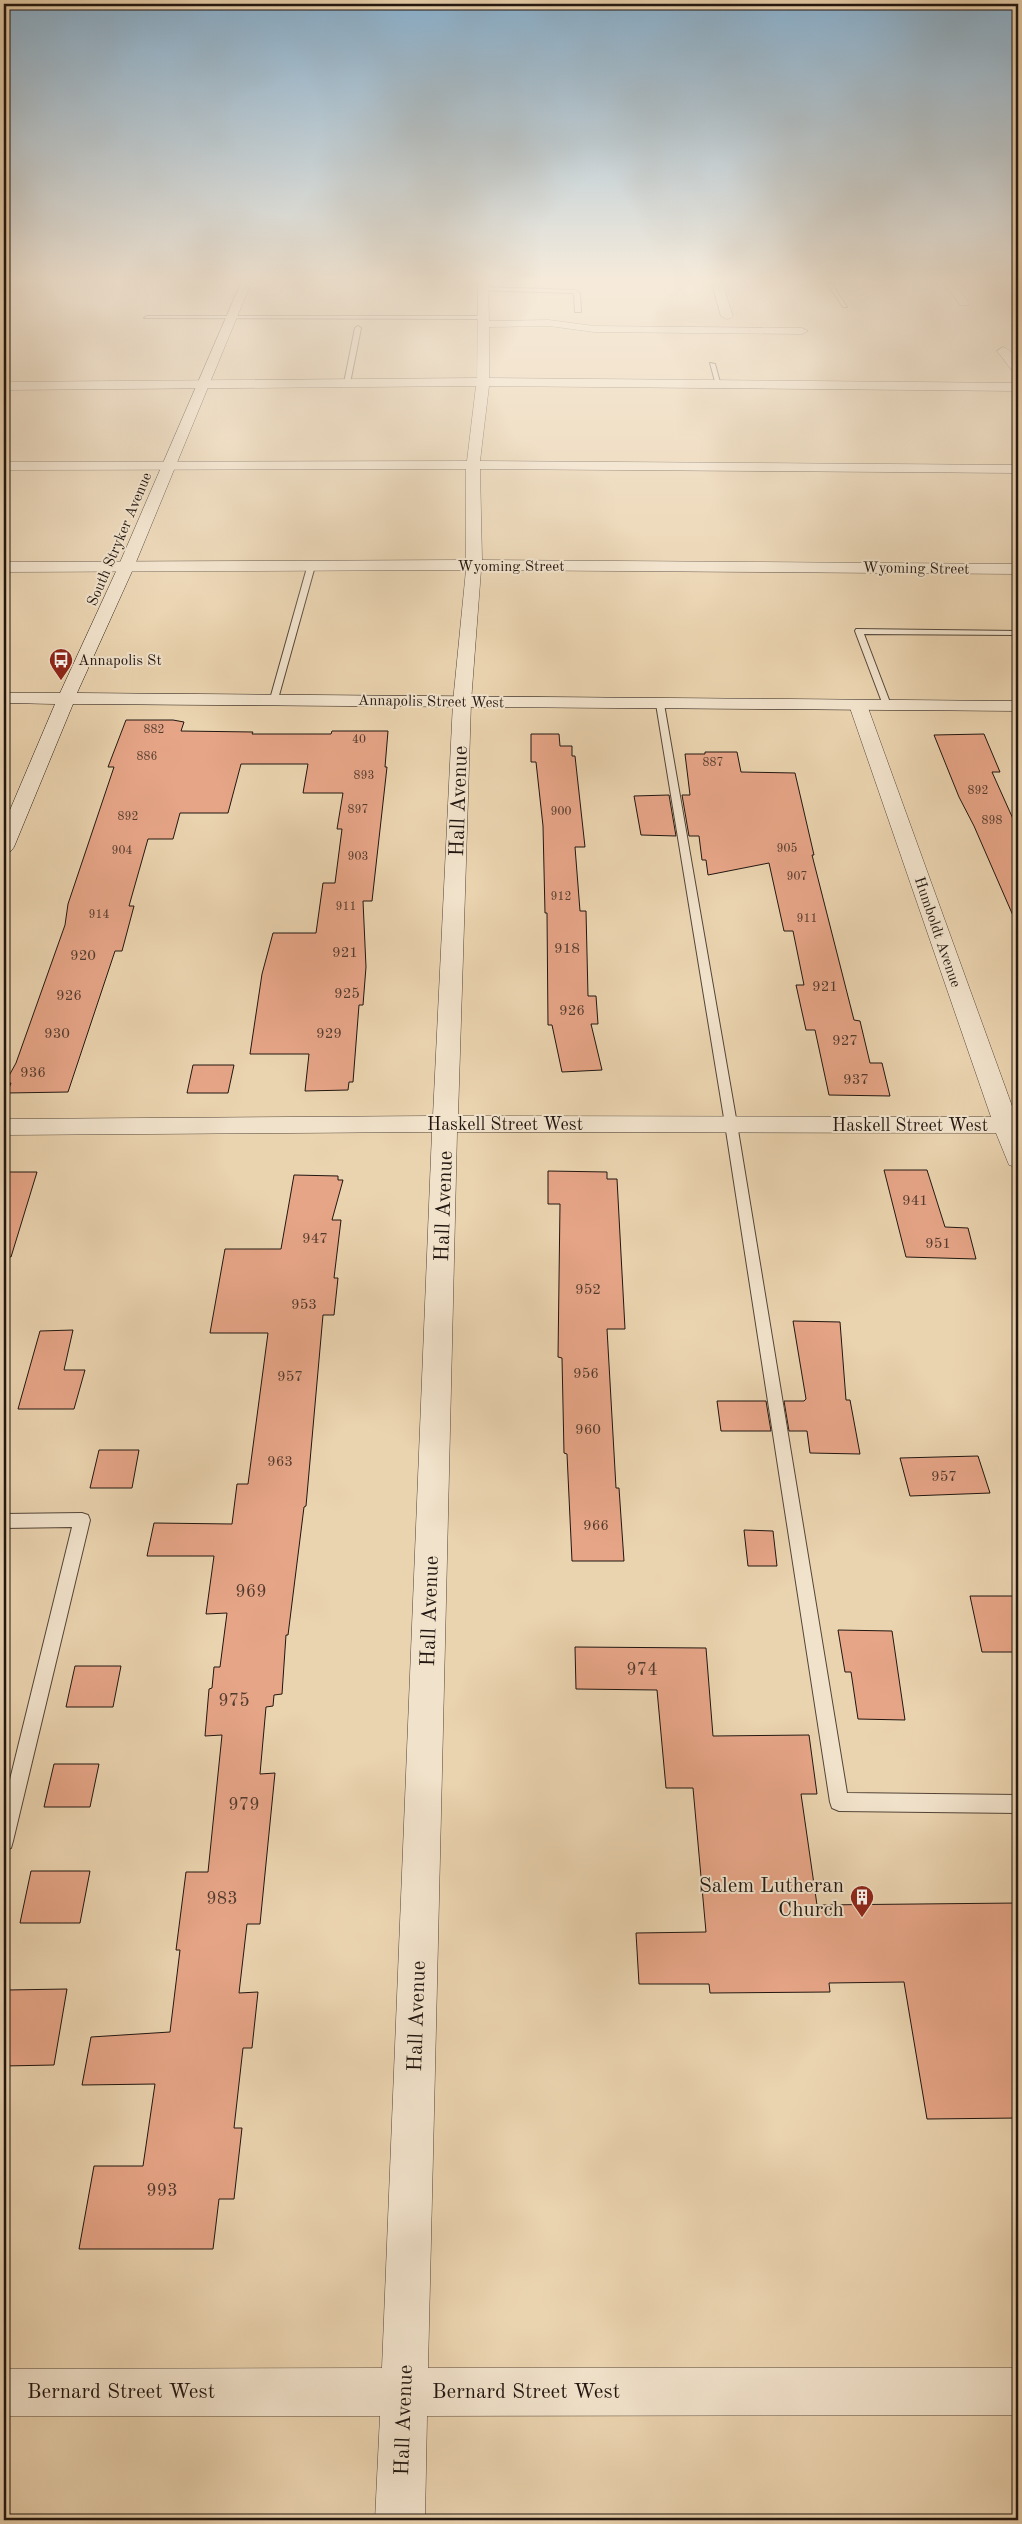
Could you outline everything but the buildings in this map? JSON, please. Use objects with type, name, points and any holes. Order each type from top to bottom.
[{"type":"street","name":"South Stryker Avenue","points":[[4,847],[67,697],[126,567],[196,401]]},
{"type":"street","name":"Hall Avenue","points":[[400,2520],[445,1124],[462,702],[474,565],[473,465],[481,401]]},
{"type":"street","points":[[5,469],[168,465],[473,465],[1018,469]]},
{"type":"street","name":"Wyoming Street","points":[[4,567],[474,565],[1018,569]]},
{"type":"street","name":"Annapolis Street West","points":[[4,698],[1018,706]]},
{"type":"street","name":"Humboldt Avenue","points":[[858,705],[1012,1125],[1018,1159]]},
{"type":"street","name":"Haskell Street West","points":[[4,1127],[445,1124],[1012,1125]]},
{"type":"street","name":"Bernard Street West","points":[[4,2392],[1018,2392]]},
{"type":"lane","points":[[274,699],[311,566]]},
{"type":"lane","points":[[887,705],[859,631],[1018,633]]},
{"type":"lane","points":[[660,704],[730,1124],[839,1802],[1018,1804]]},
{"type":"lane","points":[[4,1522],[82,1520],[4,1842]]},
{"type":"place","name":"Annapolis St","points":[[61,681]]},
{"type":"place","name":"Salem Lutheran Church","points":[[862,1918]]}]
